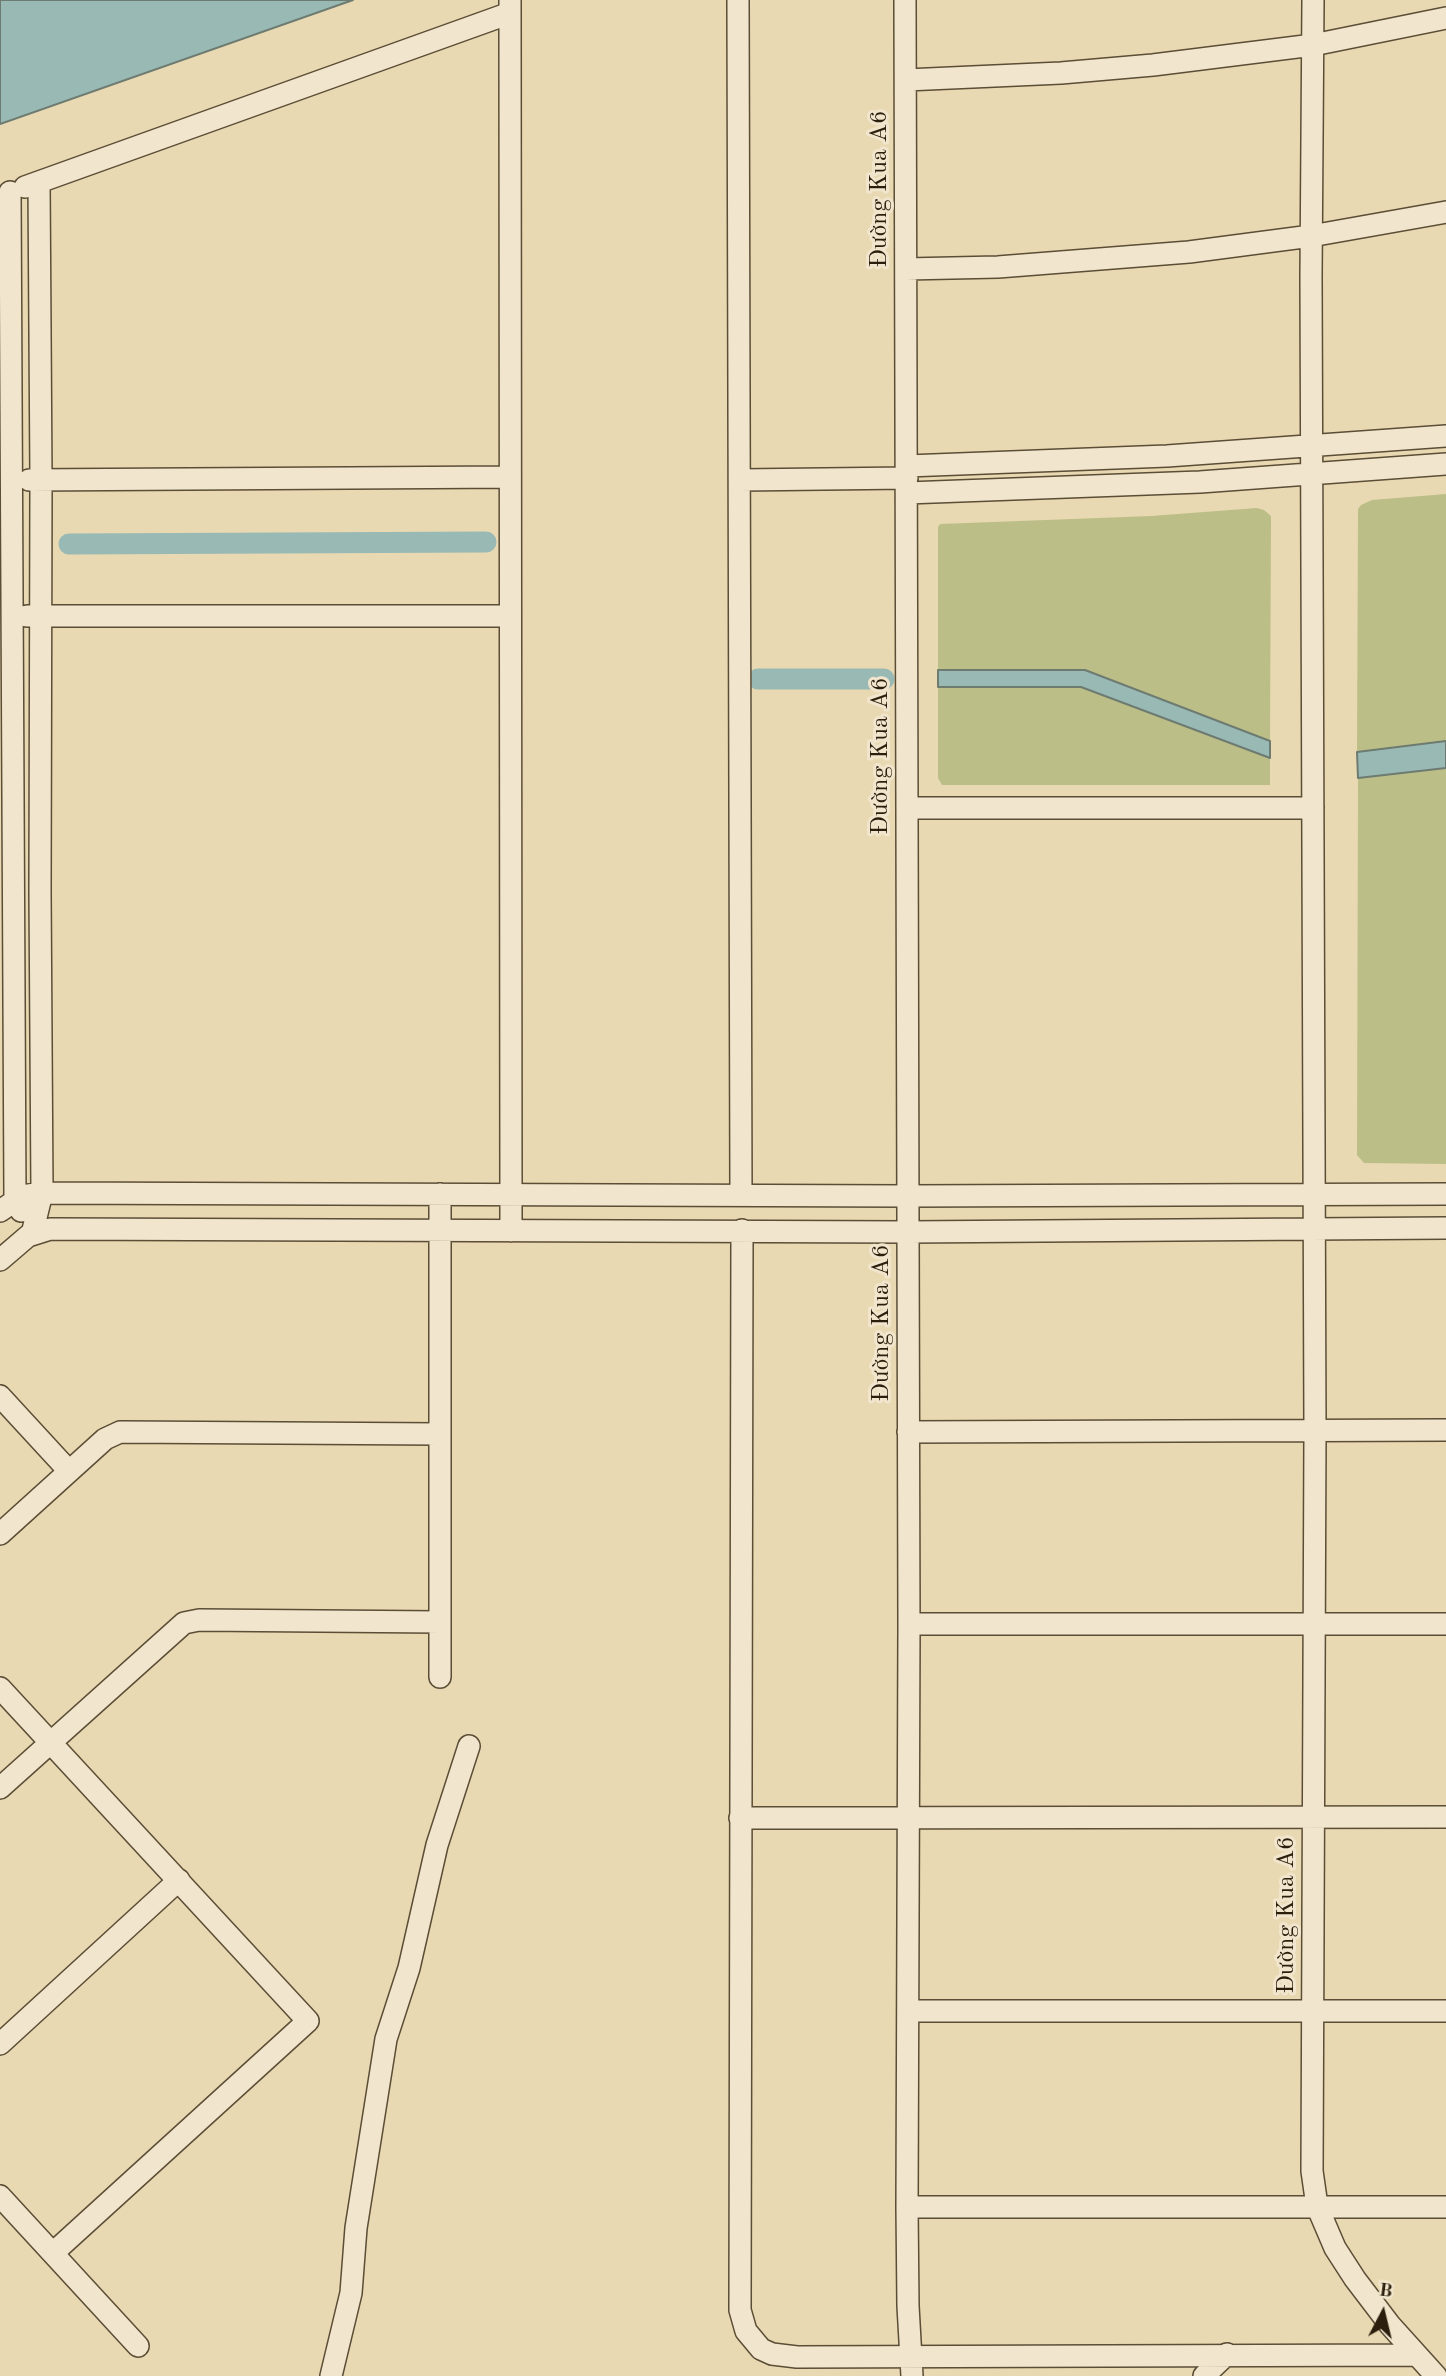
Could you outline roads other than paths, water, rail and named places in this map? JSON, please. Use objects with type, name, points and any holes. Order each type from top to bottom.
[{"type":"street","points":[[738,0],[741,1195]]},
{"type":"street","name":"Đường Kua A6","points":[[905,0],[909,1625],[907,2207],[911,2366]]},
{"type":"street","name":"Đường Kua A6","points":[[1313,0],[1311,236],[1315,1431],[1312,2171],[1317,2206],[1327,2234],[1343,2262],[1391,2325],[1436,2376]]},
{"type":"street","points":[[32,1234],[8,1206],[5,194],[510,6],[511,1231]]},
{"type":"street","points":[[906,80],[1087,71],[1313,45],[1446,18]]},
{"type":"street","points":[[32,1234],[42,1193],[39,182]]},
{"type":"street","points":[[906,269],[998,267],[1103,260],[1311,236],[1446,212]]},
{"type":"street","points":[[907,479],[1039,462],[1312,447],[1446,436]]},
{"type":"street","points":[[741,480],[907,479],[1100,487],[1446,464]]},
{"type":"street","points":[[6,480],[510,477]]},
{"type":"street","points":[[6,616],[510,616]]},
{"type":"street","points":[[907,808],[1313,808]]},
{"type":"street","points":[[8,1206],[29,1194],[42,1193],[908,1196],[1446,1194]]},
{"type":"street","points":[[440,1194],[440,1677]]},
{"type":"street","points":[[0,1260],[32,1234],[50,1229],[908,1232],[1446,1228]]},
{"type":"street","points":[[742,1230],[742,2321],[752,2341],[772,2354],[911,2366],[1227,2354],[1417,2355]]},
{"type":"street","points":[[0,1396],[69,1471]]},
{"type":"street","name":"Đường Kua A6","points":[[908,1432],[1446,1430]]},
{"type":"street","points":[[0,1534],[105,1439],[127,1431],[440,1434]]},
{"type":"street","points":[[0,1788],[178,1626],[191,1620],[440,1622]]},
{"type":"street","points":[[909,1625],[1446,1624]]},
{"type":"street","points":[[0,1688],[309,2021],[53,2253]]},
{"type":"street","points":[[331,2376],[351,2293],[356,2228],[386,2039],[409,1968],[437,1845],[469,1746]]},
{"type":"street","points":[[740,1818],[1446,1817]]},
{"type":"street","points":[[0,2044],[179,1880]]},
{"type":"street","points":[[908,2011],[1446,2011]]},
{"type":"street","points":[[0,2196],[138,2346]]},
{"type":"street","points":[[907,2207],[1446,2207]]},
{"type":"street","points":[[1204,2376],[1227,2354]]},
{"type":"water","points":[[0,0],[353,0],[0,124]]},
{"type":"water","points":[[938,670],[1085,670],[1270,741],[1270,758],[1081,687],[938,687]]},
{"type":"water","points":[[1446,741],[1446,768],[1358,778],[1357,752]]},
{"type":"waterway","points":[[69,544],[486,542]]},
{"type":"waterway","points":[[758,679],[884,679]]}]
